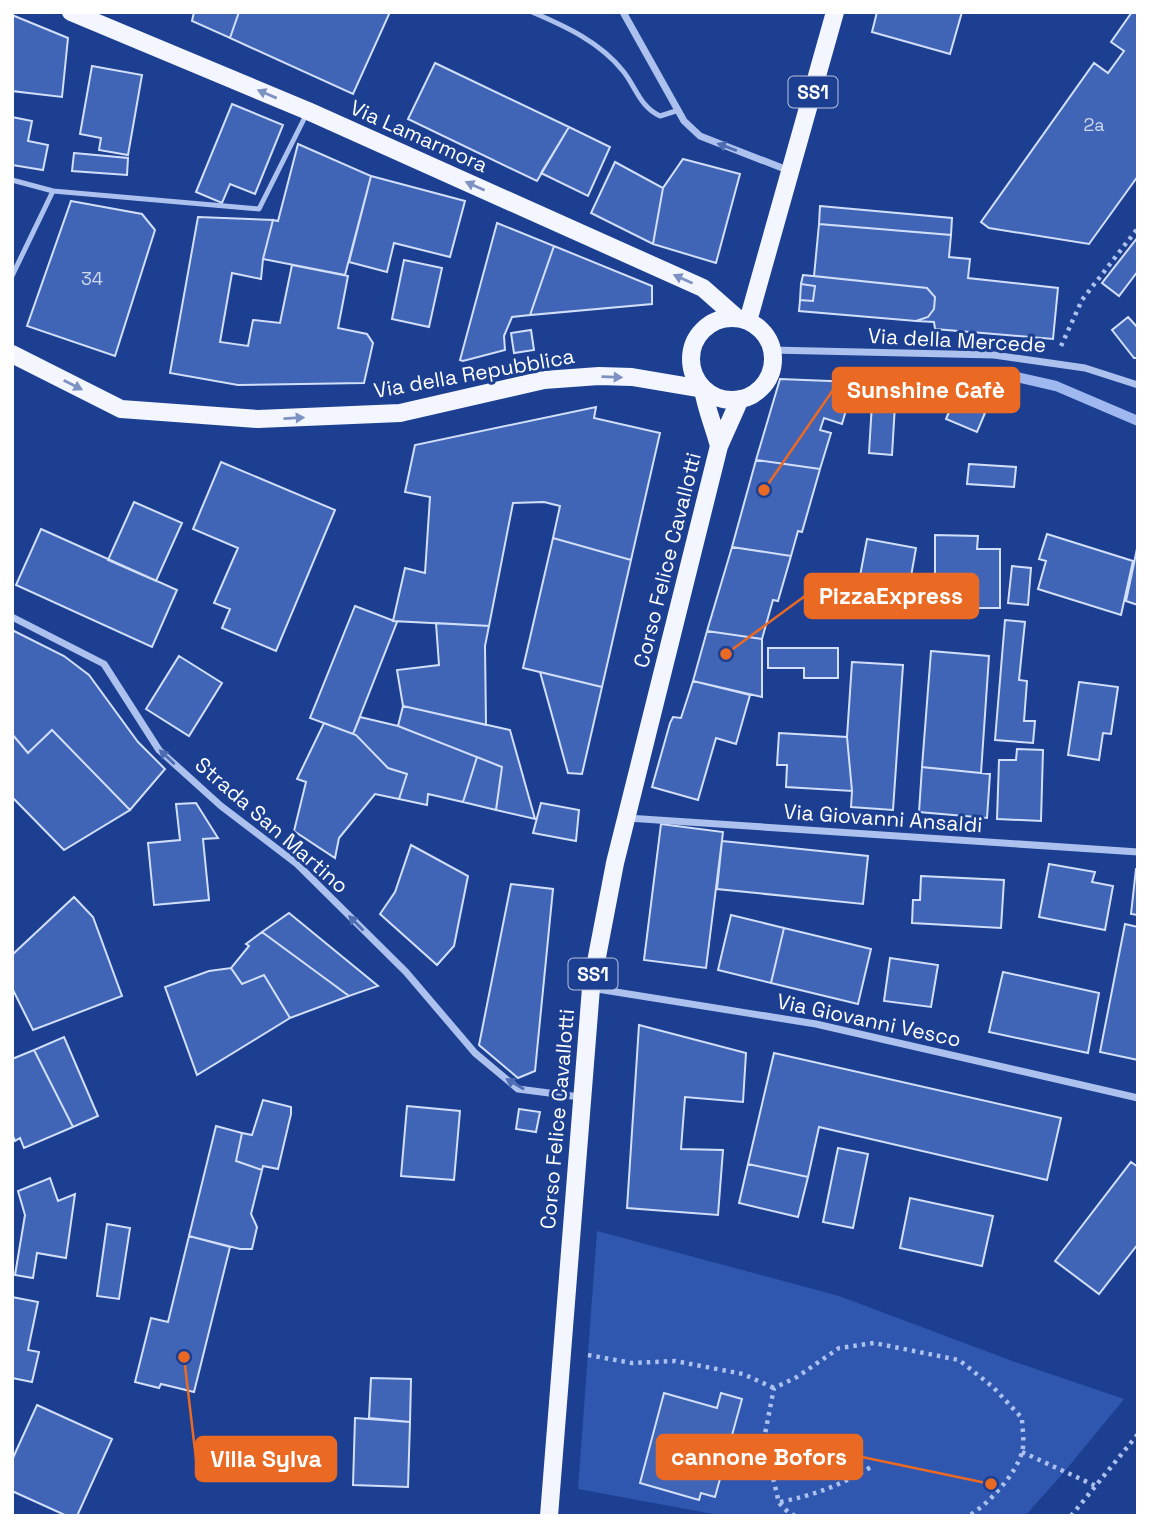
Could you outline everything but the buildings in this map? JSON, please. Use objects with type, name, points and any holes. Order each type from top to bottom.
[{"type":"main road","name":"Via Lamarmora","points":[[71,12],[308,111],[704,288],[742,320]]},
{"type":"main road","name":"SS1","points":[[742,320],[790,172],[835,12]]},
{"type":"main road","points":[[724,318],[742,320],[765,336],[771,350],[772,368],[761,388],[740,399],[719,446],[706,410],[703,389],[695,379],[691,366],[691,354],[702,330],[724,318]]},
{"type":"main road","name":"Via della Repubblica","points":[[12,354],[121,409],[258,419],[400,413],[544,380],[598,376],[632,377],[703,389],[727,400],[740,399]]},
{"type":"main road","name":"Corso Felice Cavallotti","points":[[549,1516],[591,988],[626,818],[719,446]]},
{"type":"street","points":[[623,12],[684,121],[701,136],[790,172]]},
{"type":"street","name":"Via della Mercede","points":[[771,350],[994,355],[1085,368],[1138,385]]},
{"type":"street","name":"Strada San Martino","points":[[12,617],[104,664],[159,750],[221,806],[297,864],[406,972],[475,1053],[518,1089],[581,1097]]},
{"type":"street","name":"Via Giovanni Ansaldi","points":[[626,818],[1138,852]]},
{"type":"street","name":"Via Giovanni Vesco","points":[[591,988],[816,1024],[1138,1098]]},
{"type":"lane","points":[[532,12],[595,45],[622,71],[649,111],[660,116],[679,110]]},
{"type":"lane","points":[[12,180],[52,191],[259,209],[308,111]]},
{"type":"lane","points":[[12,275],[52,191]]},
{"type":"path","points":[[1054,363],[1082,300],[1138,228]]},
{"type":"path","points":[[562,1347],[632,1363],[675,1360],[743,1374],[774,1388],[797,1377],[839,1348],[874,1343],[959,1360],[993,1387],[1021,1418],[1023,1452],[1012,1473],[980,1509],[968,1516]]},
{"type":"path","points":[[774,1388],[764,1439],[779,1503],[795,1516]]},
{"type":"path","points":[[1071,1516],[1138,1434]]},
{"type":"path","points":[[1023,1452],[1096,1486]]},
{"type":"path","points":[[779,1503],[814,1495],[872,1466]]},
{"type":"shaded area","points":[[597,1231],[839,1296],[1015,1362],[1124,1399],[1025,1516],[724,1516],[578,1489]]},
{"type":"waterway","points":[[994,372],[1056,386],[1138,421]]},
{"type":"place","name":"Sunshine Cafè","points":[[764,490]]},
{"type":"place","name":"PizzaExpress","points":[[726,654]]},
{"type":"place","name":"Villa Sylva","points":[[184,1357]]},
{"type":"place","name":"cannone Bofors","points":[[991,1484]]}]
